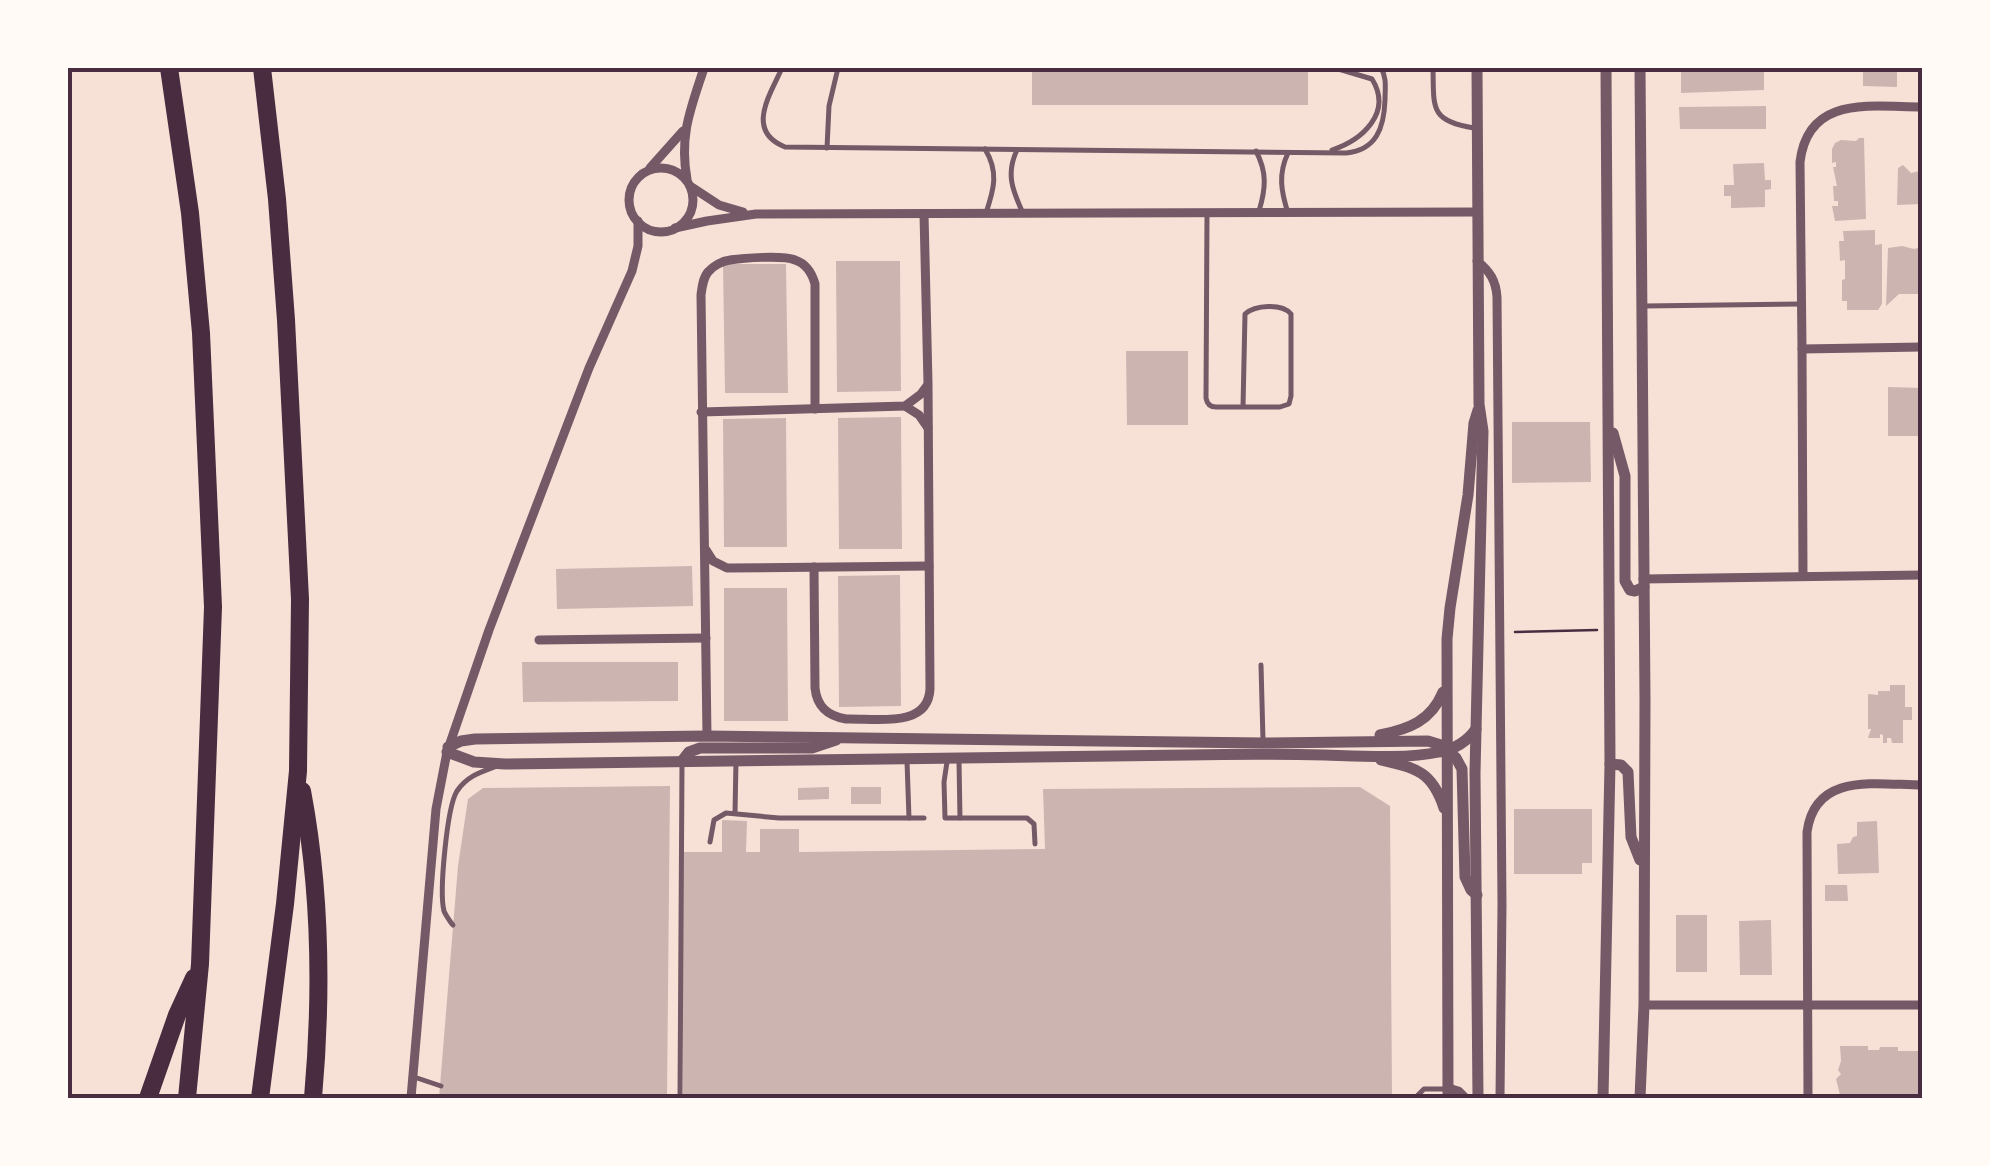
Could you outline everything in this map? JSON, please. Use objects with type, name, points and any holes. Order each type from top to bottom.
[{"type":"highway","points":[[169,68],[190,213],[201,333],[213,608],[200,964],[187,1098]]},
{"type":"highway","points":[[260,1098],[298,771],[300,600],[286,320],[262,68]]},
{"type":"highway","points":[[298,771],[312,844],[318,917],[313,1098]]},
{"type":"highway","points":[[148,1098],[200,964]]},
{"type":"street","points":[[704,68],[684,129],[633,183],[630,209],[648,229],[657,231],[756,214],[1478,212]]},
{"type":"street","points":[[1477,68],[1477,261],[1483,431],[1476,728],[1478,1098]]},
{"type":"street","points":[[1603,1098],[1610,764],[1606,68]]},
{"type":"street","points":[[1640,68],[1644,583],[1644,1005],[1640,1098]]},
{"type":"street","points":[[1803,576],[1802,148],[1815,124],[1838,110],[1922,106]]},
{"type":"street","points":[[675,228],[688,216],[693,199],[684,166],[684,129]]},
{"type":"street","points":[[646,171],[673,170],[719,204],[756,214]]},
{"type":"street","points":[[814,568],[816,698],[828,713],[846,719],[908,718],[922,711],[930,689],[924,214]]},
{"type":"street","points":[[412,1098],[436,809],[447,749],[589,368],[632,271],[638,221]]},
{"type":"street","points":[[707,736],[701,412],[702,282],[708,271],[730,260],[768,259],[797,260],[812,274],[815,409]]},
{"type":"street","points":[[1477,261],[1494,280],[1497,297],[1500,1098]]},
{"type":"street","points":[[1802,349],[1922,347]]},
{"type":"street","points":[[906,406],[928,384]]},
{"type":"street","points":[[1464,1098],[1458,1092],[1448,1094],[1446,683],[1450,608],[1461,548],[1474,422],[1480,404]]},
{"type":"street","points":[[701,412],[906,406],[928,428]]},
{"type":"street","points":[[1610,424],[1624,476],[1626,582],[1630,590],[1635,591],[1644,583],[1922,576]]},
{"type":"street","points":[[704,547],[713,561],[728,568],[929,566]]},
{"type":"street","points":[[539,640],[706,638]]},
{"type":"street","points":[[1355,740],[1400,731],[1424,720],[1438,704],[1446,683]]},
{"type":"street","points":[[447,749],[461,741],[476,740],[707,736],[1061,738],[1362,756],[1447,750],[1469,738],[1476,728]]},
{"type":"street","points":[[682,761],[689,752],[700,748],[812,748],[840,738]]},
{"type":"street","points":[[953,759],[950,753],[962,746],[1024,745],[1061,738]]},
{"type":"street","points":[[447,749],[474,762],[505,764],[953,759],[1428,740],[1447,750],[1462,768],[1464,877],[1477,894]]},
{"type":"street","points":[[1362,756],[1422,772],[1432,782],[1447,816]]},
{"type":"street","points":[[1610,764],[1621,765],[1628,772],[1631,836],[1643,864]]},
{"type":"street","points":[[1808,1098],[1809,821],[1818,802],[1836,789],[1922,784]]},
{"type":"street","points":[[1644,1005],[1922,1005]]},
{"type":"lane","points":[[782,68],[763,114],[767,135],[785,147],[1355,152],[1378,136],[1384,118],[1386,79],[1382,68]]},
{"type":"lane","points":[[827,148],[829,106],[838,68]]},
{"type":"lane","points":[[1329,151],[1361,137],[1378,106],[1372,79],[1341,68]]},
{"type":"lane","points":[[1432,68],[1434,102],[1439,114],[1448,122],[1477,128]]},
{"type":"lane","points":[[985,149],[993,165],[995,182],[986,214]]},
{"type":"lane","points":[[1018,149],[1011,166],[1011,184],[1023,214]]},
{"type":"lane","points":[[1256,151],[1266,184],[1259,212]]},
{"type":"lane","points":[[1288,213],[1281,184],[1282,167],[1289,151]]},
{"type":"lane","points":[[1207,213],[1206,402],[1213,407],[1243,407],[1283,407],[1290,402],[1290,312],[1285,308],[1255,308],[1245,314],[1243,407]]},
{"type":"lane","points":[[1642,306],[1802,304]]},
{"type":"lane","points":[[1261,665],[1263,748]]},
{"type":"lane","points":[[953,759],[960,818]]},
{"type":"lane","points":[[953,759],[944,782],[945,818],[1030,819],[1035,827],[1034,844]]},
{"type":"lane","points":[[736,760],[736,813]]},
{"type":"lane","points":[[906,760],[908,818]]},
{"type":"lane","points":[[680,1098],[682,761]]},
{"type":"lane","points":[[452,925],[444,912],[443,877],[454,794],[469,776],[505,764]]},
{"type":"lane","points":[[710,842],[714,820],[722,814],[924,818]]},
{"type":"lane","points":[[414,1077],[441,1086]]},
{"type":"lane","points":[[1415,1098],[1424,1089],[1448,1094]]},
{"type":"path","points":[[1498,632],[1609,629]]},
{"type":"building","points":[[1032,68],[1308,68],[1308,105],[1032,105]]},
{"type":"building","points":[[1681,68],[1764,68],[1764,90],[1681,93]]},
{"type":"building","points":[[1863,68],[1897,68],[1897,87],[1863,86]]},
{"type":"building","points":[[1766,106],[1766,129],[1680,129],[1679,107]]},
{"type":"building","points":[[1864,138],[1866,219],[1835,221],[1832,206],[1838,206],[1838,201],[1834,201],[1833,186],[1837,186],[1832,149],[1841,140]]},
{"type":"building","points":[[1764,163],[1765,180],[1771,180],[1771,189],[1765,190],[1765,207],[1731,208],[1731,196],[1724,196],[1724,185],[1734,185],[1733,164]]},
{"type":"building","points":[[1903,165],[1911,173],[1922,174],[1922,204],[1897,205],[1898,168]]},
{"type":"building","points":[[1875,230],[1875,245],[1882,244],[1882,304],[1878,310],[1847,310],[1847,301],[1842,301],[1845,260],[1840,261],[1839,241],[1844,241],[1843,231]]},
{"type":"building","points":[[1922,247],[1922,294],[1899,294],[1886,306],[1888,248]]},
{"type":"building","points":[[836,261],[900,261],[901,391],[837,392]]},
{"type":"building","points":[[723,264],[786,264],[788,393],[725,393]]},
{"type":"building","points":[[1126,351],[1188,351],[1188,425],[1127,425]]},
{"type":"building","points":[[1888,387],[1922,388],[1922,436],[1888,436]]},
{"type":"building","points":[[901,417],[902,549],[839,549],[838,418]]},
{"type":"building","points":[[786,418],[787,547],[724,547],[723,419]]},
{"type":"building","points":[[1512,422],[1590,422],[1591,482],[1512,483]]},
{"type":"building","points":[[692,566],[693,606],[557,609],[556,569]]},
{"type":"building","points":[[900,575],[901,706],[839,707],[838,576]]},
{"type":"building","points":[[724,588],[787,588],[788,721],[724,721]]},
{"type":"building","points":[[522,662],[678,662],[678,701],[523,702]]},
{"type":"building","points":[[1890,685],[1905,685],[1905,707],[1912,707],[1912,720],[1903,720],[1903,743],[1892,743],[1887,738],[1887,743],[1883,743],[1880,734],[1880,738],[1868,738],[1868,694],[1890,691]]},
{"type":"building","points":[[670,786],[667,1098],[439,1098],[458,866],[468,799],[483,788]]},
{"type":"building","points":[[829,787],[829,799],[798,800],[798,788]]},
{"type":"building","points":[[851,787],[881,787],[881,804],[851,804]]},
{"type":"building","points":[[1360,787],[1390,806],[1392,1098],[683,1098],[683,852],[722,852],[722,820],[747,821],[746,852],[760,852],[760,829],[799,829],[799,852],[1045,849],[1043,789]]},
{"type":"building","points":[[1514,809],[1592,809],[1592,863],[1582,863],[1582,874],[1514,874]]},
{"type":"building","points":[[1877,821],[1879,873],[1838,874],[1837,844],[1850,843],[1857,836],[1857,822]]},
{"type":"building","points":[[1825,885],[1847,885],[1848,901],[1825,901]]},
{"type":"building","points":[[1676,915],[1707,915],[1707,972],[1676,972]]},
{"type":"building","points":[[1771,920],[1772,975],[1740,975],[1739,921]]},
{"type":"building","points":[[1840,1046],[1918,1051],[1919,1098],[1840,1095],[1836,1079],[1841,1074]]}]
